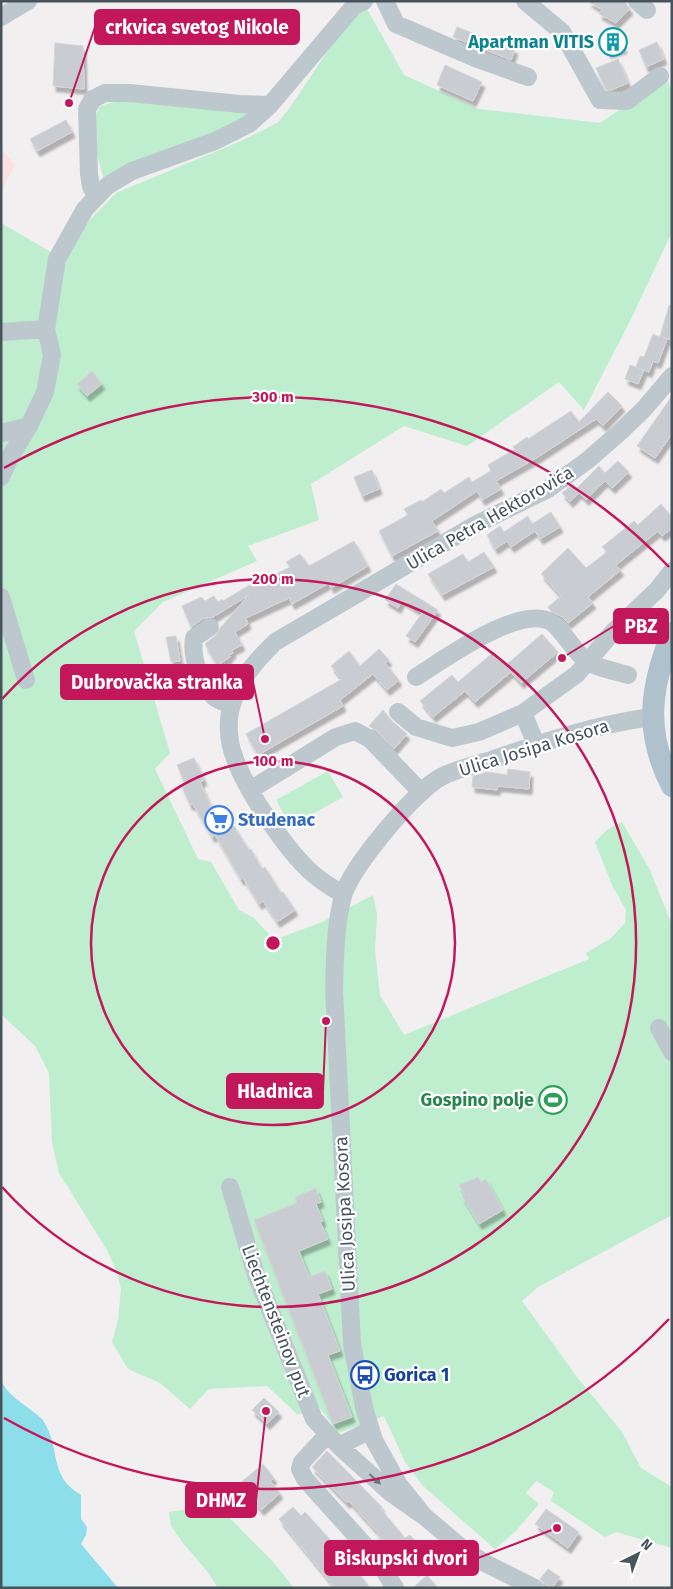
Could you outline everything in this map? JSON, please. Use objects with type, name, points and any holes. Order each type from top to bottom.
[{"type":"main road","points":[[672,633],[657,678],[652,717],[654,738],[672,786]]},
{"type":"street","points":[[1,16],[28,1]]},
{"type":"street","points":[[1,477],[45,392],[52,355],[46,330],[57,260],[85,209],[107,186],[132,171],[216,141],[249,124],[270,105],[354,6],[364,1]]},
{"type":"street","points":[[385,1],[396,24],[475,58],[528,77]]},
{"type":"street","points":[[525,1],[562,32],[600,100],[628,101],[660,76]]},
{"type":"street","points":[[96,196],[91,187],[89,174],[87,109],[93,99],[105,94],[130,93],[240,104],[270,105]]},
{"type":"street","points":[[1,332],[46,330]]},
{"type":"street","name":"Ulica Petra Hektorovića","points":[[232,705],[242,681],[255,661],[275,642],[392,575],[475,524],[548,489],[588,460],[620,432],[644,409],[672,376]]},
{"type":"street","points":[[1,433],[29,426]]},
{"type":"street","name":"Ulica Josipa Kosora","points":[[398,712],[416,727],[452,738],[478,732],[523,714],[577,674],[613,632],[657,590],[672,571]]},
{"type":"street","points":[[1,597],[26,680]]},
{"type":"street","points":[[416,677],[493,631],[520,620],[536,618],[552,623],[588,662],[628,675]]},
{"type":"street","points":[[210,627],[194,638],[193,646],[197,666],[204,684],[214,698],[232,705],[229,729],[233,756],[250,790],[267,817],[303,863],[311,872],[343,894]]},
{"type":"street","points":[[523,714],[536,744]]},
{"type":"street","name":"Ulica Josipa Kosora","points":[[424,1516],[399,1485],[372,1435],[364,1407],[352,1344],[334,990],[336,941],[343,894],[358,867],[377,842],[421,792],[446,776],[536,744],[631,720],[652,717]]},
{"type":"street","points":[[250,790],[336,737],[355,731],[370,739],[421,792]]},
{"type":"street","points":[[659,1028],[672,1052]]},
{"type":"street","name":"Liechtensteinov put","points":[[230,1187],[256,1275],[314,1419],[338,1445],[391,1493],[424,1516],[463,1549],[485,1563],[535,1588]]},
{"type":"street","points":[[372,1435],[338,1445],[302,1462],[300,1469],[305,1479],[377,1559],[395,1588]]},
{"type":"shaded area","points":[[1,149],[15,165],[1,191]]},
{"type":"green space","points":[[361,1],[378,1],[366,7],[404,75],[479,109],[600,123],[666,78],[672,91],[672,232],[631,319],[584,410],[559,382],[467,446],[404,426],[311,484],[319,520],[248,546],[257,561],[163,602],[134,631],[170,753],[155,769],[198,859],[211,862],[239,910],[254,918],[274,940],[322,922],[373,895],[377,914],[375,950],[380,995],[404,1035],[589,959],[586,953],[611,938],[625,923],[626,910],[612,885],[595,842],[608,829],[622,822],[650,870],[672,925],[672,1215],[538,1287],[522,1301],[577,1377],[622,1432],[641,1468],[672,1487],[672,1548],[616,1532],[605,1537],[551,1501],[554,1492],[536,1481],[526,1493],[539,1504],[516,1531],[495,1549],[423,1486],[405,1462],[384,1416],[339,1433],[318,1406],[298,1415],[267,1386],[209,1389],[190,1409],[160,1383],[128,1369],[112,1342],[118,1320],[121,1289],[117,1272],[107,1250],[59,1173],[52,1143],[49,1073],[35,1046],[1,1014],[1,223],[56,255],[116,193],[241,141],[277,123],[289,109]]},
{"type":"green space","points":[[118,101],[255,111],[233,125],[104,181],[93,139],[94,118],[100,106]]},
{"type":"green space","points":[[328,771],[343,797],[291,826],[276,800]]},
{"type":"green space","points":[[217,1505],[275,1564],[294,1588],[218,1588],[207,1571],[171,1526],[169,1512]]},
{"type":"water","points":[[1,1380],[12,1395],[43,1421],[49,1432],[59,1471],[71,1488],[81,1495],[81,1519],[87,1527],[86,1535],[81,1544],[118,1588],[1,1588]]},
{"type":"building","points":[[588,1],[624,1],[630,9],[616,23],[599,14],[602,10]]},
{"type":"building","points":[[457,27],[515,49],[511,60],[453,37]]},
{"type":"building","name":"Apartman VITIS","points":[[616,30],[624,48],[608,53],[602,37]]},
{"type":"building","points":[[657,42],[664,59],[646,67],[639,50]]},
{"type":"building","points":[[55,43],[83,46],[84,89],[53,86]]},
{"type":"building","points":[[618,59],[628,83],[611,90],[606,90],[596,68]]},
{"type":"building","points":[[445,65],[482,82],[473,101],[437,85]]},
{"type":"building","points":[[66,120],[72,132],[37,151],[30,139]]},
{"type":"building","points":[[669,305],[672,306],[672,340],[662,337],[667,339],[658,363],[653,361],[649,372],[636,367],[640,356],[644,357],[653,334],[660,337]]},
{"type":"building","points":[[630,365],[644,370],[638,384],[625,379]]},
{"type":"building","points":[[92,371],[102,384],[87,396],[77,384]]},
{"type":"building","points":[[608,392],[622,406],[603,426],[596,419],[538,457],[496,481],[501,489],[482,500],[477,491],[432,521],[438,531],[392,556],[379,531],[408,515],[404,509],[421,500],[422,502],[441,489],[444,493],[469,477],[472,482],[491,471],[488,465],[515,449],[513,447],[527,437],[528,439],[571,411],[579,422]]},
{"type":"building","points":[[672,396],[672,434],[655,458],[637,446]]},
{"type":"building","points":[[618,461],[629,472],[612,488],[605,481],[586,500],[579,493],[570,502],[562,493],[573,484],[577,488],[599,466],[605,473]]},
{"type":"building","points":[[372,470],[379,489],[362,496],[354,477]]},
{"type":"building","points":[[661,504],[672,517],[672,528],[662,536],[658,531],[616,565],[621,570],[588,597],[593,603],[568,623],[561,616],[551,611],[548,607],[561,596],[541,574],[568,548],[586,568],[607,552],[602,547],[634,521],[638,525]]},
{"type":"building","points":[[551,512],[560,527],[540,539],[535,531],[511,547],[507,541],[495,549],[487,535],[500,526],[504,532],[528,516],[532,524]]},
{"type":"building","points":[[354,541],[368,566],[331,588],[329,583],[292,604],[289,598],[246,618],[248,624],[235,632],[242,645],[232,650],[233,653],[229,655],[230,657],[217,666],[205,644],[216,635],[249,595],[213,617],[204,618],[191,627],[182,606],[201,597],[205,601],[214,596],[218,602],[222,599],[223,601],[256,581],[261,579],[262,581],[290,567],[286,562],[300,554],[309,566]]},
{"type":"building","points":[[484,552],[494,567],[442,595],[428,574],[463,554],[468,562]]},
{"type":"building","points":[[396,584],[438,610],[415,642],[406,636],[422,613],[402,600],[398,608],[385,600]]},
{"type":"building","points":[[542,634],[558,652],[521,683],[511,672],[475,702],[465,691],[433,717],[420,701],[452,675],[458,682],[494,652],[506,665]]},
{"type":"building","points":[[176,636],[180,661],[171,662],[166,637]]},
{"type":"building","points":[[379,649],[389,660],[385,663],[399,680],[387,690],[373,674],[340,700],[343,706],[258,755],[246,734],[342,679],[331,666],[349,651],[360,666]]},
{"type":"building","points":[[383,710],[407,734],[394,749],[377,731],[369,726]]},
{"type":"building","points":[[194,758],[204,780],[200,782],[213,812],[220,808],[231,827],[234,826],[249,850],[251,849],[262,869],[265,867],[281,893],[283,892],[295,910],[277,922],[263,901],[259,904],[243,878],[241,880],[215,835],[212,837],[193,804],[190,805],[182,787],[186,786],[177,765]]},
{"type":"building","points":[[508,769],[530,772],[529,789],[498,786],[497,790],[472,787],[473,776],[488,772],[507,775]]},
{"type":"building","points":[[478,1177],[481,1182],[486,1179],[503,1210],[479,1224],[462,1196],[465,1195],[459,1185]]},
{"type":"building","points":[[316,1188],[321,1202],[316,1204],[323,1221],[320,1222],[328,1239],[299,1251],[309,1277],[325,1271],[332,1289],[318,1294],[340,1351],[328,1355],[352,1417],[333,1424],[254,1220],[297,1203],[295,1197]]},
{"type":"building","points":[[264,1398],[279,1412],[267,1424],[252,1410]]},
{"type":"building","points":[[327,1451],[382,1507],[380,1508],[405,1538],[410,1535],[430,1558],[415,1571],[395,1547],[391,1551],[378,1533],[349,1501],[347,1503],[312,1467]]},
{"type":"building","points":[[263,1464],[274,1478],[270,1481],[280,1493],[261,1510],[239,1484]]},
{"type":"building","points":[[293,1507],[301,1516],[305,1512],[352,1564],[370,1588],[335,1588],[279,1519]]},
{"type":"building","points":[[546,1509],[579,1532],[568,1548],[535,1524]]},
{"type":"building","points":[[548,1569],[560,1577],[552,1588],[540,1579]]},
{"type":"building","points":[[427,1575],[438,1588],[413,1588]]},
{"type":"place","name":"Apartman VITIS","points":[[613,42]]},
{"type":"place","name":"crkvica svetog Nikole","points":[[69,103]]},
{"type":"place","name":"PBZ","points":[[562,658]]},
{"type":"place","name":"Dubrovačka stranka","points":[[265,739]]},
{"type":"place","name":"Studenac","points":[[219,820]]},
{"type":"place","name":"Hladnica","points":[[326,1021]]},
{"type":"place","name":"Gospino polje","points":[[553,1100]]},
{"type":"place","name":"Gorica 1","points":[[365,1375]]},
{"type":"place","name":"DHMZ","points":[[266,1411]]},
{"type":"place","name":"Biskupski dvori","points":[[557,1528]]}]
